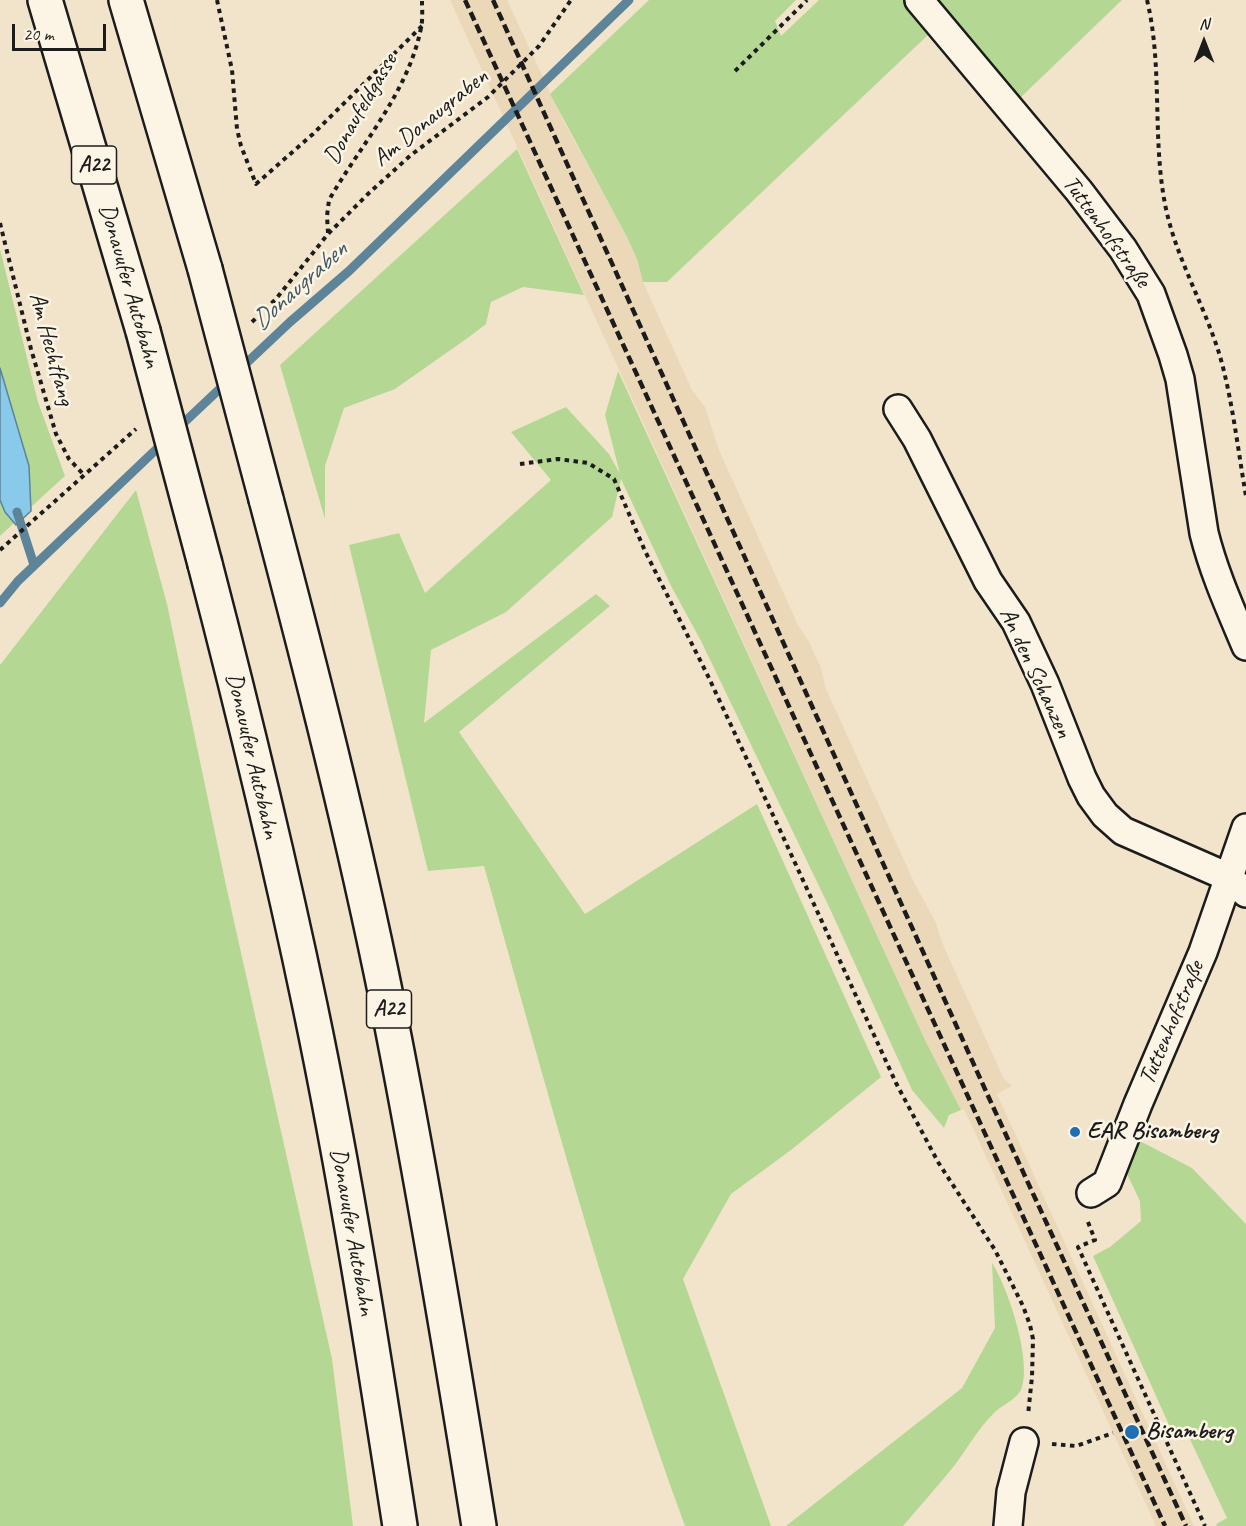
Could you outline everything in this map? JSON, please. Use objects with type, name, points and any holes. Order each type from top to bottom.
[{"type":"highway","name":"Donauufer Autobahn","points":[[45,0],[142,331],[205,564],[282,881],[310,1007],[366,1305],[400,1526]]},
{"type":"highway","name":"A22","points":[[126,0],[205,269],[326,732],[387,999],[442,1294],[479,1526]]},
{"type":"street","name":"Tuttenhofstraße","points":[[919,0],[1079,191],[1123,249],[1151,294],[1180,379],[1210,558],[1246,646]]},
{"type":"street","name":"An den Schanzen","points":[[898,409],[917,439],[988,581],[1017,622],[1045,684],[1082,778],[1098,806],[1123,831],[1237,885]]},
{"type":"street","name":"Tuttenhofstraße","points":[[1091,1193],[1107,1183],[1203,952],[1237,885],[1246,828]]},
{"type":"street","points":[[1008,1526],[1011,1492],[1024,1442]]},
{"type":"path","points":[[217,0],[232,70],[237,129],[256,184],[313,134],[422,26]]},
{"type":"path","name":"Donaufeldgasse","points":[[328,234],[329,200],[401,85],[412,60],[422,26],[422,0]]},
{"type":"path","name":"Am Donaugraben","points":[[308,259],[328,234],[411,155],[488,97],[539,46],[571,0]]},
{"type":"path","points":[[735,71],[807,0]]},
{"type":"path","points":[[1148,0],[1153,39],[1164,201],[1171,234],[1208,321],[1220,356],[1246,496]]},
{"type":"path","name":"Am Hechtfang","points":[[0,223],[31,349],[56,434],[69,459],[86,476]]},
{"type":"path","points":[[520,464],[558,459],[588,463],[614,479],[645,551],[708,675],[775,818],[896,1083],[938,1162],[995,1250],[1023,1306],[1033,1339],[1032,1377],[1024,1442],[1076,1446],[1113,1433]]},
{"type":"path","points":[[0,550],[33,522]]},
{"type":"path","points":[[1091,1193],[1077,1199],[1095,1240],[1078,1247],[1205,1526]]},
{"type":"shaded area","points":[[450,0],[507,0],[563,120],[627,237],[637,259],[643,282],[692,390],[705,407],[719,450],[798,625],[821,668],[826,689],[914,882],[935,921],[944,947],[1004,1079],[1012,1086],[997,1094],[1194,1526],[1156,1526],[964,1109],[961,1110],[925,1040]]},
{"type":"green space","points":[[649,0],[796,0],[775,21],[781,36],[819,0],[903,0],[929,34],[667,282],[643,282],[637,259],[627,237],[550,94]]},
{"type":"green space","points":[[936,0],[1122,0],[1018,100]]},
{"type":"green space","points":[[517,149],[584,295],[523,287],[491,302],[486,324],[469,337],[395,389],[344,408],[325,466],[325,519],[280,365]]},
{"type":"green space","points":[[0,249],[38,402],[65,476],[31,507],[29,466],[0,368]]},
{"type":"green space","points":[[618,371],[925,1040],[961,1110],[949,1115],[944,1128],[912,1090],[831,911],[701,641],[671,586],[621,479],[612,517],[506,612],[431,650],[424,723],[596,594],[610,606],[459,732],[585,914],[757,804],[881,1077],[791,1150],[731,1194],[683,1279],[771,1526],[685,1526],[603,1281],[484,866],[428,871],[349,545],[399,533],[425,593],[551,480],[511,432],[566,407],[609,454],[620,474],[605,415]]},
{"type":"green space","points":[[136,490],[167,604],[227,890],[332,1359],[353,1526],[0,1526],[0,665]]},
{"type":"green space","points":[[0,500],[5,512],[14,523],[0,536]]},
{"type":"green space","points":[[1134,1138],[1192,1168],[1246,1224],[1246,1526],[1217,1526],[1216,1524],[1227,1518],[1186,1431],[1174,1436],[1093,1256],[1110,1247],[1141,1221],[1140,1201],[1126,1172]]},
{"type":"green space","points":[[992,1263],[1005,1289],[1021,1344],[1024,1378],[1019,1394],[988,1420],[954,1466],[903,1526],[786,1526],[962,1388],[995,1328]]},
{"type":"water","points":[[0,368],[29,466],[31,511],[16,525],[5,512],[0,500]]},
{"type":"waterway","name":"Donaugraben","points":[[238,371],[349,271],[629,0]]},
{"type":"waterway","name":"Donaugraben","points":[[175,431],[228,381]]},
{"type":"waterway","name":"Donaugraben","points":[[0,603],[18,581],[165,441]]},
{"type":"waterway","points":[[17,512],[34,565]]},
{"type":"railway","points":[[465,0],[1165,1526]]},
{"type":"railway","points":[[493,0],[989,1098],[1186,1526]]},
{"type":"place","name":"EAR Bisamberg","points":[[1075,1132]]},
{"type":"place","name":"Bisamberg","points":[[1132,1432]]}]
